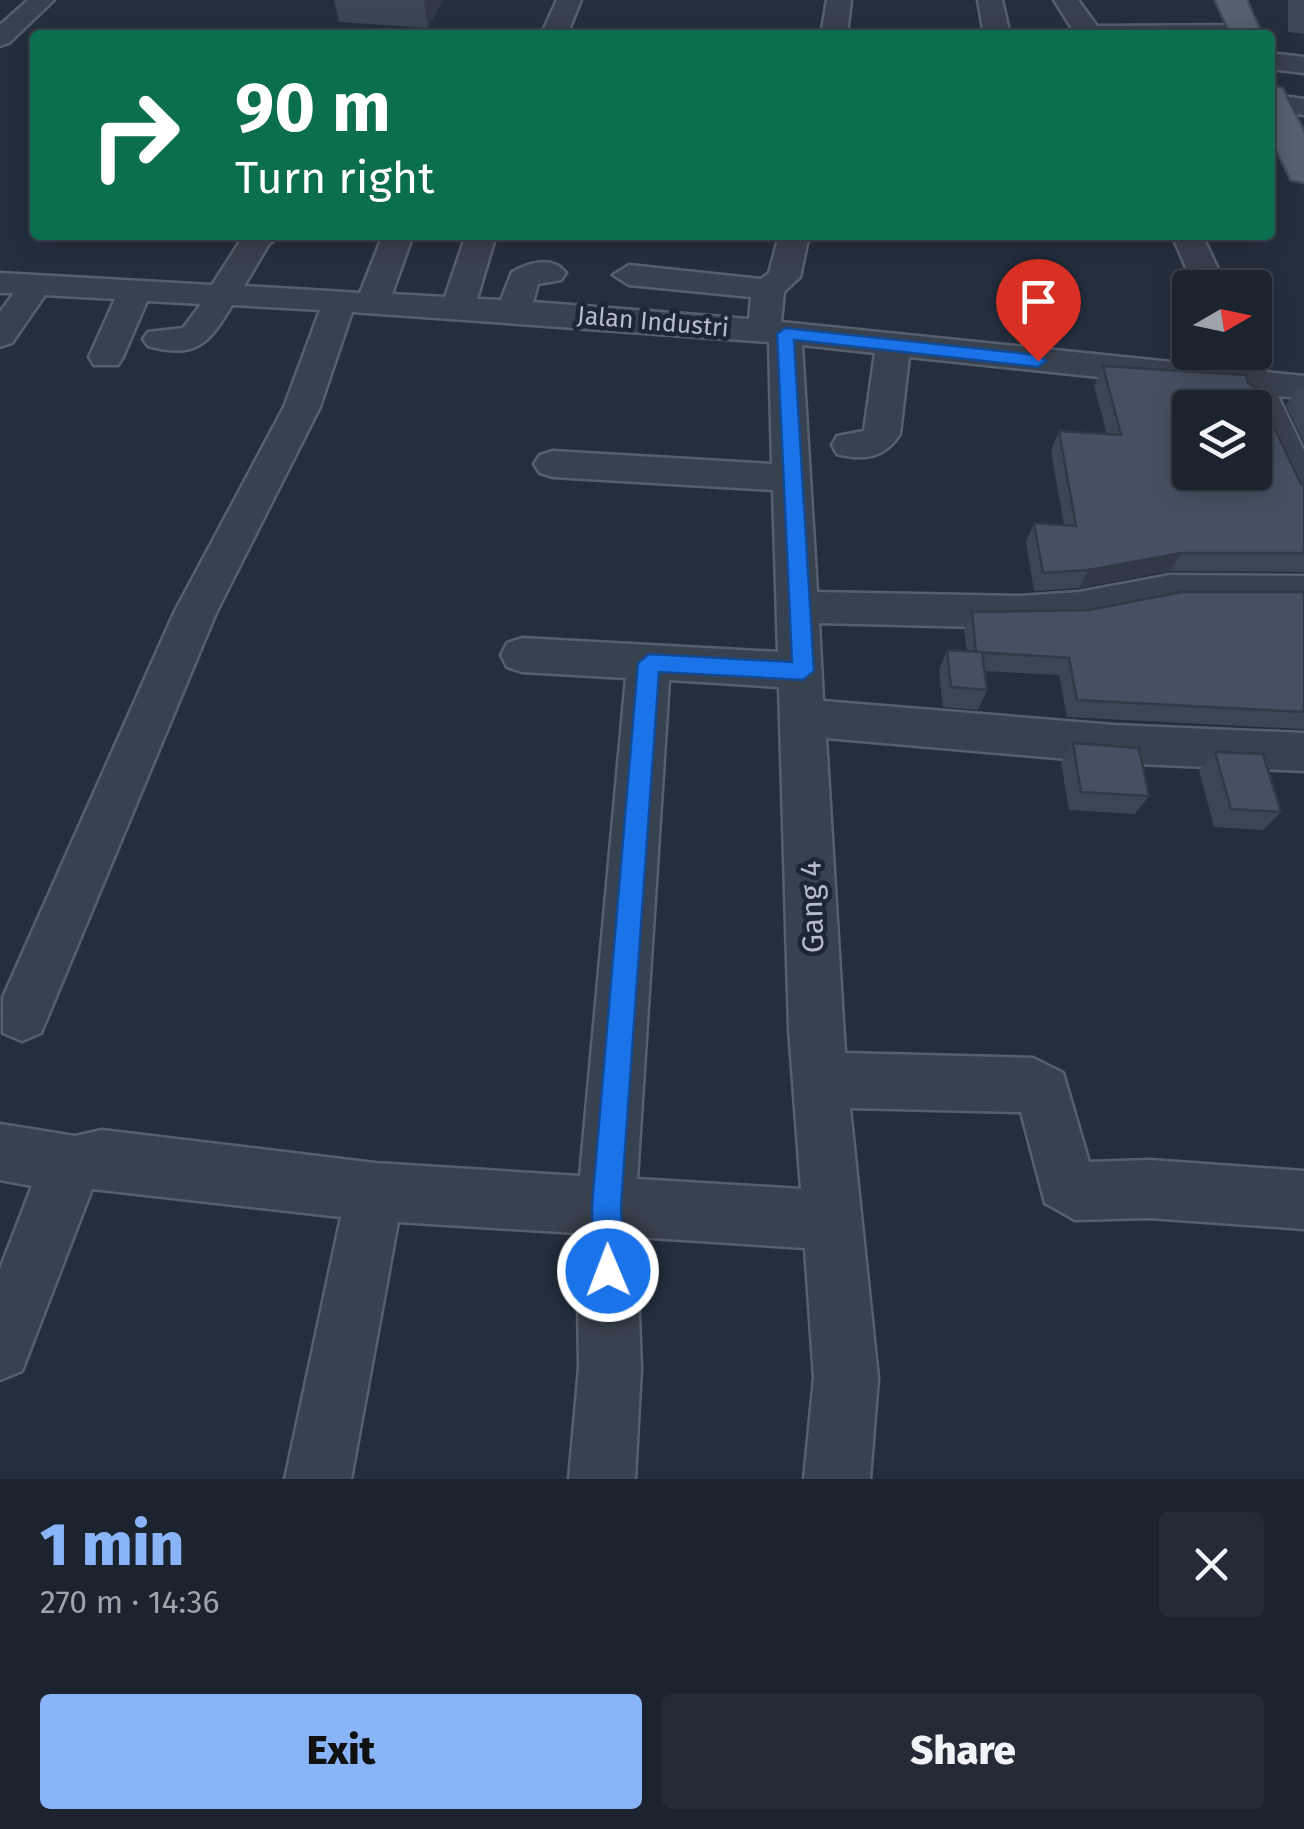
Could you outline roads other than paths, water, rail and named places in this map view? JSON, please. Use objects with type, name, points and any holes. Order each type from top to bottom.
[{"type":"main road","points":[[1231,0],[1243,30]]},
{"type":"main road","points":[[1279,102],[1304,171]]},
{"type":"street","points":[[0,38],[42,0]]},
{"type":"street","points":[[556,30],[569,0]]},
{"type":"street","points":[[835,30],[838,0]]},
{"type":"street","points":[[990,0],[996,30]]},
{"type":"street","points":[[1066,0],[1085,30]]},
{"type":"street","points":[[1275,62],[1304,65]]},
{"type":"street","points":[[160,339],[194,337],[220,294],[244,267],[257,240]]},
{"type":"street","points":[[22,1015],[195,614],[356,301],[395,240]]},
{"type":"street","points":[[458,307],[479,240]]},
{"type":"street","points":[[629,275],[768,289],[784,277],[793,240]]},
{"type":"street","points":[[1189,240],[1203,270]]},
{"type":"street","points":[[515,311],[523,278],[535,272],[550,273]]},
{"type":"street","name":"Jalan Industri","points":[[0,283],[458,307],[774,332],[893,346],[1172,363]]},
{"type":"street","points":[[0,336],[36,285]]},
{"type":"street","name":"Gang 4","points":[[768,289],[794,478],[820,1080],[846,1378],[837,1479]]},
{"type":"street","points":[[106,357],[135,290]]},
{"type":"street","points":[[850,445],[874,444],[882,434],[893,346]]},
{"type":"street","points":[[1248,370],[1304,491]]},
{"type":"street","name":"Jalan Industri","points":[[1253,370],[1304,387]]},
{"type":"street","points":[[553,464],[794,478]]},
{"type":"street","points":[[799,608],[1019,612],[1079,608],[1170,591],[1304,592]]},
{"type":"street","points":[[522,655],[649,663],[804,695],[1114,744],[1304,752]]},
{"type":"street","points":[[602,1479],[610,1368],[606,1206],[649,663]]},
{"type":"street","points":[[820,1080],[1033,1085],[1044,1092],[1066,1183],[1076,1192],[1150,1189],[1304,1200]]},
{"type":"street","points":[[0,1152],[75,1164],[102,1158],[186,1172],[375,1192],[832,1220]]},
{"type":"street","points":[[0,1348],[60,1188],[75,1164]]},
{"type":"street","points":[[318,1479],[375,1192]]}]
